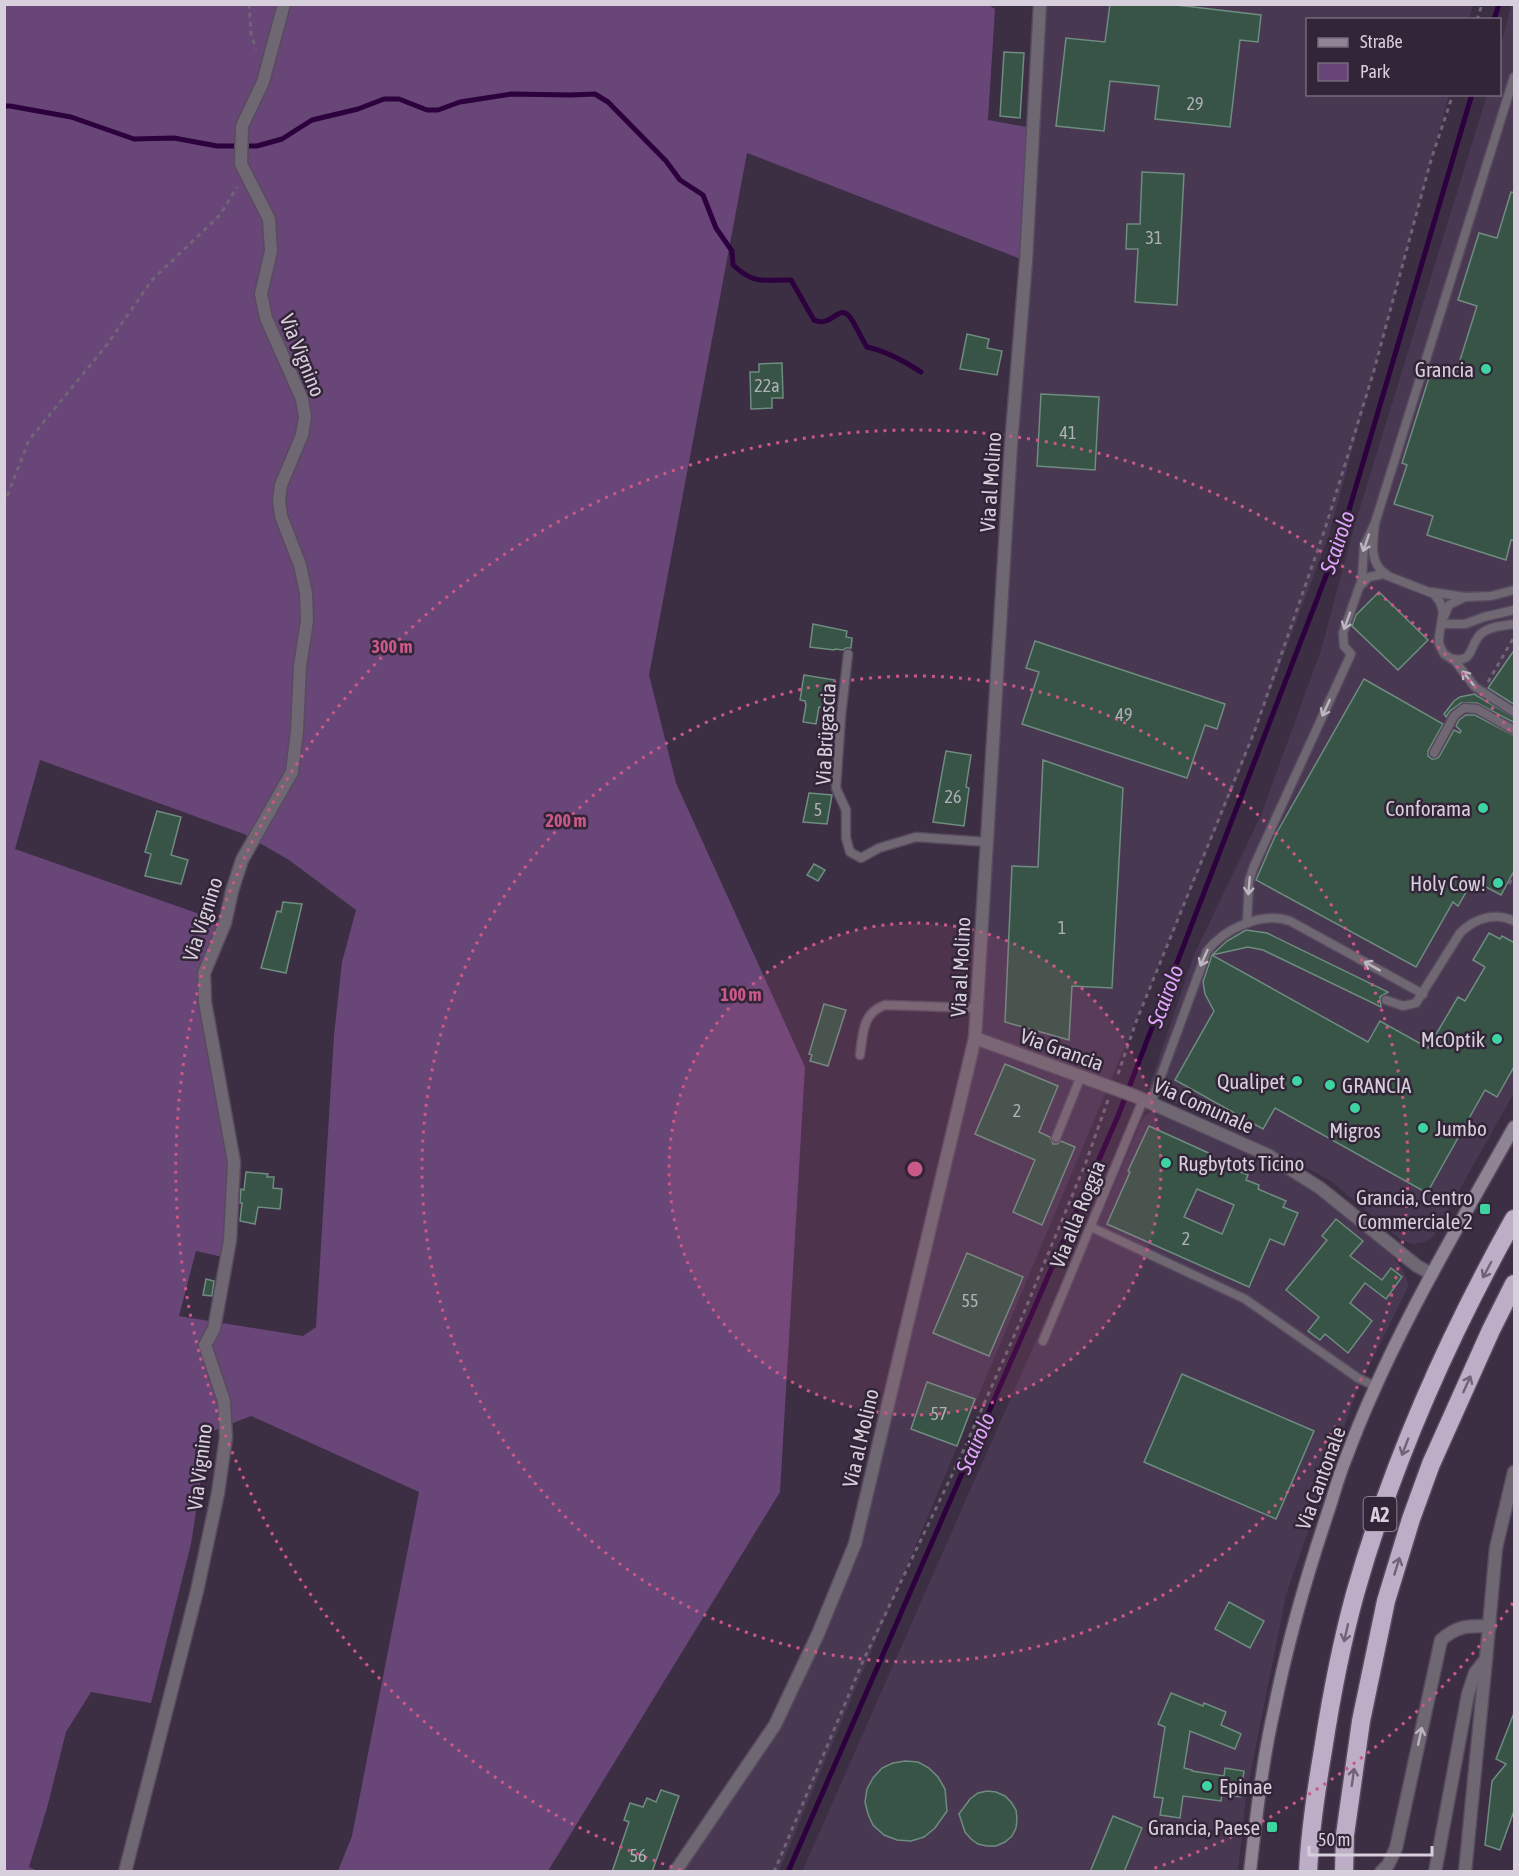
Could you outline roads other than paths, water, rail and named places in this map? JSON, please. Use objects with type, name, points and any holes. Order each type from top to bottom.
[{"type":"highway","name":"A2","points":[[1308,1872],[1310,1832],[1331,1702],[1354,1596],[1381,1510],[1408,1437],[1464,1314],[1515,1218]]},
{"type":"highway","name":"A2","points":[[1344,1872],[1345,1835],[1361,1720],[1386,1601],[1431,1464],[1491,1330],[1515,1284]]},
{"type":"main road","name":"Via Cantonale","points":[[1250,1872],[1273,1712],[1312,1561],[1346,1458],[1377,1387],[1432,1274],[1515,1127]]},
{"type":"street","name":"Via Vignino","points":[[125,1872],[196,1591],[218,1493],[226,1437],[224,1401],[205,1346],[214,1329],[230,1240],[234,1161],[207,1014],[204,973],[225,923],[242,860],[292,772],[297,731],[300,666],[307,621],[306,593],[300,565],[280,516],[279,501],[281,485],[302,435],[305,417],[302,399],[266,318],[261,294],[271,251],[269,219],[241,159],[242,126],[263,82],[284,4]]},
{"type":"street","name":"Via al Molino","points":[[675,1872],[775,1725],[818,1634],[855,1544],[975,1038],[1011,445],[1026,261],[1040,4]]},
{"type":"street","name":"Via Grancia","points":[[975,1038],[1143,1100]]},
{"type":"street","name":"Via Comunale","points":[[1143,1100],[1268,1155],[1320,1188],[1417,1266],[1432,1274]]},
{"type":"street","points":[[1465,1872],[1496,1548],[1514,1477]]},
{"type":"street","points":[[1381,1872],[1388,1865],[1396,1848],[1441,1640],[1453,1630],[1469,1626],[1490,1626]]},
{"type":"street","points":[[1435,1872],[1468,1694],[1475,1673],[1486,1659]]},
{"type":"lane","points":[[1247,923],[1249,881],[1254,866],[1351,654],[1344,646],[1342,639],[1363,573],[1364,546],[1375,523],[1515,77]]},
{"type":"lane","points":[[1375,523],[1373,556],[1380,570],[1387,575]]},
{"type":"lane","points":[[1359,586],[1369,577],[1378,574],[1387,575],[1429,591],[1466,597],[1491,596],[1515,590]]},
{"type":"lane","points":[[1429,591],[1440,602],[1443,620]]},
{"type":"lane","points":[[1466,597],[1449,605],[1443,620],[1439,644],[1444,654],[1452,659],[1475,687],[1515,712]]},
{"type":"lane","points":[[1443,620],[1462,625],[1515,610]]},
{"type":"lane","points":[[1452,659],[1462,659],[1469,655],[1477,637],[1486,630],[1515,624]]},
{"type":"lane","name":"Via Brügascia","points":[[848,654],[836,788],[846,810],[846,838],[850,852],[861,858],[879,848],[916,837],[987,842]]},
{"type":"lane","points":[[1434,753],[1454,716],[1464,708],[1478,709],[1515,730]]},
{"type":"lane","points":[[1386,1000],[1403,1006],[1416,1003],[1424,994],[1463,930],[1485,918],[1501,916],[1514,919]]},
{"type":"lane","name":"Via alla Roggia","points":[[1043,1341],[1207,951],[1222,936],[1247,923],[1275,918],[1290,921],[1424,994]]},
{"type":"lane","points":[[860,1055],[865,1026],[869,1016],[876,1008],[885,1005],[977,1008]]},
{"type":"lane","points":[[1056,1138],[1081,1076]]},
{"type":"lane","points":[[1091,1227],[1245,1299],[1358,1378],[1377,1387]]},
{"type":"waterway","name":"Scairolo","points":[[1495,18],[1499,4]]},
{"type":"waterway","points":[[4,106],[71,117],[134,139],[174,138],[217,146],[257,146],[282,139],[312,120],[358,109],[384,99],[399,99],[427,110],[438,110],[460,102],[511,94],[595,94],[608,102],[666,161],[680,180],[703,195],[716,228],[732,251],[733,265],[741,272],[754,279],[791,280],[814,320],[826,321],[845,313],[851,318],[867,347],[895,357],[921,372]]},
{"type":"waterway","name":"Scairolo","points":[[788,1872],[1118,1116],[1341,537],[1471,96]]},
{"type":"place","name":"Grancia","points":[[1486,369]]},
{"type":"place","name":"Conforama","points":[[1483,808]]},
{"type":"place","name":"Holy Cow!","points":[[1498,883]]},
{"type":"place","name":"McOptik","points":[[1497,1039]]},
{"type":"place","name":"Qualipet","points":[[1297,1081]]},
{"type":"place","name":"GRANCIA","points":[[1330,1085]]},
{"type":"place","name":"Migros","points":[[1355,1108]]},
{"type":"place","name":"Jumbo","points":[[1423,1128]]},
{"type":"place","name":"Rugbytots Ticino","points":[[1166,1163]]},
{"type":"place","name":"Grancia, Centro Commerciale 2","points":[[1485,1209]]},
{"type":"place","name":"Epinae","points":[[1207,1786]]},
{"type":"place","name":"Grancia, Paese","points":[[1272,1827]]}]
